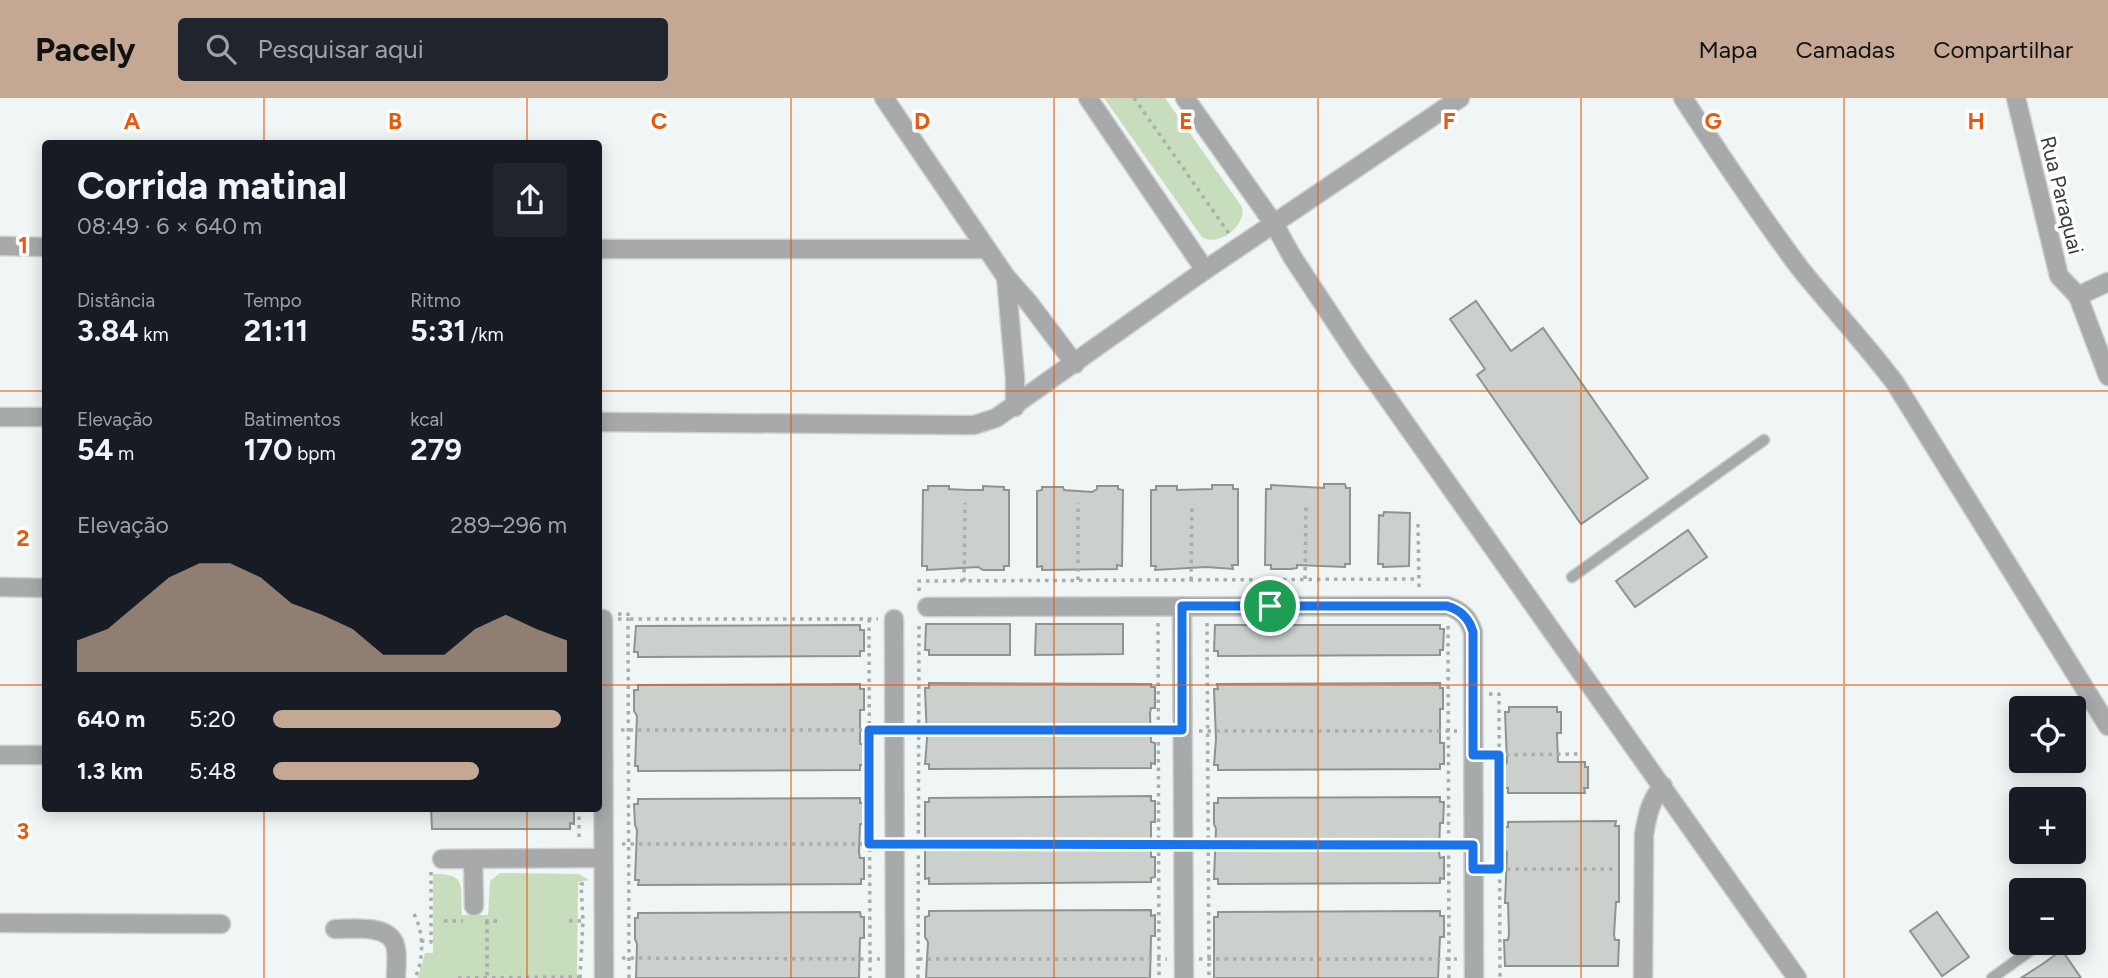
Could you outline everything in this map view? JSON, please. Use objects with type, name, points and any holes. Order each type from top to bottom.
[{"type":"street","points":[[884,98],[1006,277],[1075,364]]},
{"type":"street","points":[[1088,98],[1205,270]]},
{"type":"street","points":[[1185,98],[1273,224],[1357,355],[1797,978]]},
{"type":"street","points":[[602,422],[974,425],[996,418],[1205,270],[1460,98]]},
{"type":"street","points":[[1683,98],[1729,169],[1801,268],[1895,383],[2108,726]]},
{"type":"street","name":"Rua Paraquai","points":[[2016,98],[2059,276],[2078,296],[2108,376]]},
{"type":"street","points":[[0,247],[42,247]]},
{"type":"street","points":[[602,249],[987,249]]},
{"type":"street","points":[[1006,277],[1016,378],[1015,407]]},
{"type":"street","points":[[2078,296],[2108,282]]},
{"type":"street","points":[[0,417],[42,417]]},
{"type":"street","points":[[0,587],[42,588]]},
{"type":"street","points":[[921,606],[1447,606],[1465,615],[1473,632],[1474,978]]},
{"type":"street","points":[[1182,606],[1184,978]]},
{"type":"street","points":[[604,978],[603,730],[606,616]]},
{"type":"street","points":[[894,619],[895,978]]},
{"type":"street","points":[[0,755],[42,755]]},
{"type":"street","points":[[1643,978],[1644,835],[1655,794],[1663,786]]},
{"type":"street","points":[[437,867],[473,859],[603,851]]},
{"type":"street","points":[[473,859],[474,906]]},
{"type":"street","points":[[0,923],[221,924]]},
{"type":"street","points":[[335,929],[380,931],[389,934],[396,946],[396,978]]},
{"type":"lane","points":[[1572,577],[1764,440]]},
{"type":"lane","points":[[1992,978],[2024,955]]},
{"type":"path","points":[[1134,98],[1239,248]]},
{"type":"path","points":[[964,581],[965,503]]},
{"type":"path","points":[[1078,580],[1079,503]]},
{"type":"path","points":[[1191,580],[1192,504]]},
{"type":"path","points":[[1305,580],[1306,504]]},
{"type":"path","points":[[918,978],[919,581],[1418,579]]},
{"type":"path","points":[[606,616],[628,614],[629,978]]},
{"type":"path","points":[[1158,617],[1159,978]]},
{"type":"path","points":[[1207,617],[1209,978]]},
{"type":"path","points":[[1448,617],[1448,978]]},
{"type":"path","points":[[628,619],[894,619]]},
{"type":"path","points":[[869,619],[870,978]]},
{"type":"path","points":[[1484,694],[1499,694],[1500,978]]},
{"type":"path","points":[[603,730],[893,730]]},
{"type":"path","points":[[918,730],[1473,731]]},
{"type":"path","points":[[1473,755],[1578,754]]},
{"type":"path","points":[[579,812],[579,847]]},
{"type":"path","points":[[603,851],[629,844],[1473,845]]},
{"type":"path","points":[[1473,869],[1617,869]]},
{"type":"path","points":[[458,978],[580,978],[583,921],[581,884],[592,884],[591,879]]},
{"type":"path","points":[[414,914],[421,941],[420,964],[415,978]]},
{"type":"path","points":[[487,921],[487,977]]},
{"type":"path","points":[[569,921],[583,921]]},
{"type":"path","points":[[421,941],[431,942]]},
{"type":"path","points":[[604,958],[1474,960]]},
{"type":"green space","points":[[1104,98],[1165,98],[1242,207],[1240,221],[1230,233],[1209,240],[1202,237]]},
{"type":"green space","points":[[500,873],[579,874],[589,880],[578,882],[577,978],[418,978],[425,953],[433,953],[433,874],[444,874],[457,879],[461,889],[462,915],[488,915],[490,881]]},
{"type":"building","points":[[1476,301],[1511,351],[1543,328],[1648,478],[1581,524],[1477,375],[1485,369],[1450,319]]},
{"type":"building","points":[[1324,484],[1345,484],[1346,488],[1350,488],[1350,564],[1345,564],[1345,567],[1297,565],[1297,568],[1291,569],[1271,569],[1271,565],[1265,565],[1266,489],[1271,489],[1271,485],[1324,488]]},
{"type":"building","points":[[1212,485],[1233,485],[1233,489],[1238,489],[1238,565],[1232,565],[1233,569],[1206,567],[1155,570],[1156,566],[1151,566],[1151,490],[1156,490],[1156,486],[1177,486],[1177,490],[1212,489]]},
{"type":"building","points":[[928,486],[949,486],[949,489],[967,490],[983,490],[983,486],[1004,487],[1004,490],[1009,490],[1009,566],[1004,566],[1004,570],[983,570],[978,567],[927,570],[927,566],[922,566],[923,490],[928,490]]},
{"type":"building","points":[[1097,486],[1118,486],[1118,489],[1123,490],[1122,566],[1117,565],[1117,569],[1042,570],[1042,566],[1037,567],[1037,491],[1042,490],[1042,487],[1063,487],[1064,490],[1092,492]]},
{"type":"building","points":[[1384,512],[1410,513],[1409,566],[1383,567],[1383,564],[1378,564],[1379,515],[1383,516]]},
{"type":"building","points":[[1688,530],[1707,557],[1635,607],[1616,581]]},
{"type":"building","points":[[926,624],[1010,624],[1010,655],[929,655],[929,650],[925,650]]},
{"type":"building","points":[[1036,624],[1123,624],[1123,654],[1035,655]]},
{"type":"building","points":[[860,625],[860,630],[864,630],[864,651],[860,651],[860,656],[638,657],[638,652],[634,652],[636,626]]},
{"type":"building","points":[[1215,625],[1440,625],[1440,629],[1444,629],[1443,650],[1440,650],[1440,655],[1218,656],[1218,651],[1214,651]]},
{"type":"building","points":[[929,683],[1151,684],[1151,687],[1155,687],[1155,708],[1151,708],[1150,713],[1155,764],[1151,763],[1151,768],[929,769],[929,764],[925,764],[925,688],[929,688]]},
{"type":"building","points":[[1440,683],[1440,688],[1443,688],[1443,709],[1440,709],[1440,743],[1444,743],[1444,764],[1440,764],[1440,769],[1218,770],[1218,765],[1214,765],[1214,689],[1218,689],[1217,684]]},
{"type":"building","points":[[860,684],[860,689],[864,689],[864,710],[860,710],[860,744],[864,744],[864,765],[860,765],[860,770],[638,771],[638,766],[635,766],[637,716],[634,711],[634,690],[638,690],[638,685]]},
{"type":"building","points":[[1509,707],[1557,707],[1557,712],[1561,712],[1561,733],[1557,733],[1558,762],[1585,762],[1585,767],[1588,767],[1588,788],[1584,788],[1585,793],[1508,793],[1508,788],[1504,788],[1504,767],[1507,762],[1505,712],[1509,712]]},
{"type":"building","points":[[1151,796],[1151,801],[1155,801],[1155,822],[1151,822],[1151,857],[1155,857],[1155,877],[1151,878],[1151,882],[929,884],[929,878],[925,879],[925,802],[929,802],[929,798]]},
{"type":"building","points":[[1440,797],[1440,802],[1444,802],[1439,852],[1440,858],[1444,857],[1444,879],[1440,878],[1440,883],[1218,884],[1218,879],[1214,879],[1214,803],[1218,803],[1218,798]]},
{"type":"building","points":[[860,798],[860,803],[864,803],[864,824],[860,824],[859,853],[860,858],[864,858],[864,879],[861,879],[861,884],[638,885],[639,880],[635,880],[637,830],[634,804],[638,804],[638,799]]},
{"type":"building","points":[[431,812],[574,812],[574,824],[570,823],[570,829],[432,829]]},
{"type":"building","points":[[1616,821],[1615,826],[1619,826],[1619,902],[1616,902],[1614,935],[1615,940],[1619,940],[1618,966],[1505,966],[1504,940],[1508,940],[1509,935],[1508,903],[1505,903],[1507,853],[1504,848],[1504,827],[1508,827],[1508,822]]},
{"type":"building","points":[[1151,910],[1151,916],[1155,915],[1155,936],[1151,936],[1150,978],[926,978],[928,942],[925,937],[925,917],[929,916],[929,911]]},
{"type":"building","points":[[1440,911],[1440,916],[1444,916],[1444,937],[1440,937],[1438,978],[1214,978],[1214,917],[1218,917],[1218,912]]},
{"type":"building","points":[[860,912],[861,917],[864,917],[864,938],[860,938],[859,978],[636,978],[635,918],[638,918],[638,913]]},
{"type":"building","points":[[1937,912],[1969,957],[1942,976],[1910,931]]},
{"type":"building","points":[[2055,955],[2065,955],[2081,978],[2021,978]]},
{"type":"route","points":[[1182,606],[1270,606],[1447,606],[1465,615],[1473,632],[1473,755],[1499,755],[1499,869],[1473,869],[1473,845],[869,844],[869,730],[1182,730],[1182,606]]}]
